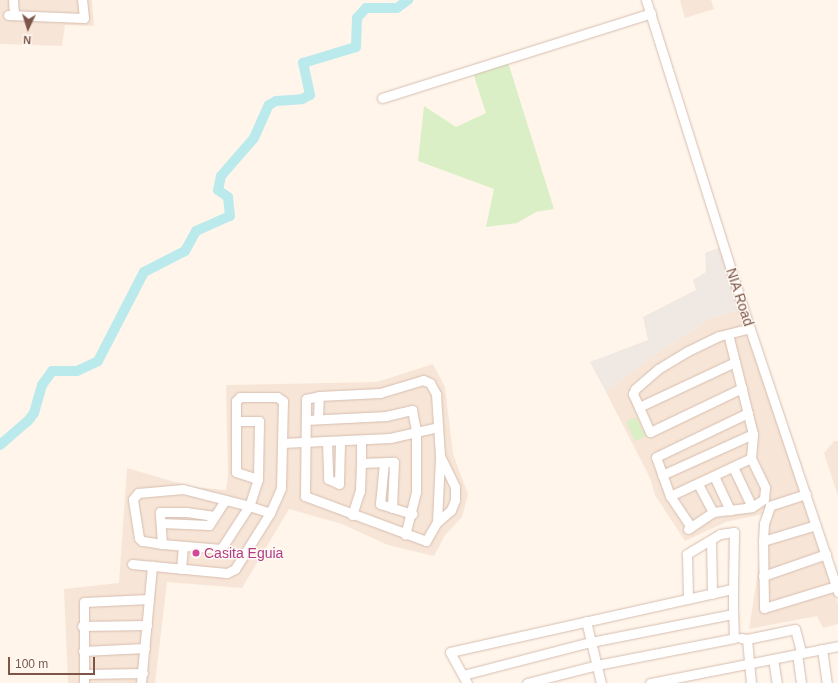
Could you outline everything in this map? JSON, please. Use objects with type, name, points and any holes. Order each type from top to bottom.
[{"type":"street","points":[[13,0],[11,15],[84,18],[82,0]]},
{"type":"street","name":"NIA Road","points":[[646,0],[750,328],[837,589]]},
{"type":"street","points":[[382,98],[650,13]]},
{"type":"street","points":[[742,388],[650,432],[633,392],[658,369],[688,351],[728,334],[750,328]]},
{"type":"street","points":[[728,334],[742,388],[748,413],[753,434],[751,458],[765,488],[764,499],[752,506],[713,512],[690,528],[670,496],[656,457],[748,413]]},
{"type":"street","points":[[639,407],[735,362]]},
{"type":"street","points":[[437,522],[440,456],[436,394],[428,381],[380,394],[319,396],[306,399],[305,496],[406,535],[426,541],[437,522],[450,510],[455,500],[455,487],[440,456]]},
{"type":"street","points":[[318,419],[319,396]]},
{"type":"street","points":[[132,564],[232,572],[270,513],[281,488],[281,398],[237,398],[236,472],[258,479]]},
{"type":"street","points":[[306,420],[386,416],[412,410],[416,431],[416,492],[413,514],[406,535]]},
{"type":"street","points":[[236,421],[259,421],[258,479],[249,506],[221,549],[183,547],[140,540],[134,495],[183,489],[249,506],[270,513]]},
{"type":"street","points":[[282,443],[340,442],[390,438],[438,427]]},
{"type":"street","points":[[662,475],[753,434]]},
{"type":"street","points":[[352,514],[360,490],[361,440]]},
{"type":"street","points":[[327,442],[328,479],[340,485],[340,442]]},
{"type":"street","points":[[670,496],[751,458]]},
{"type":"street","points":[[361,463],[384,463],[380,504],[413,514]]},
{"type":"street","points":[[734,467],[752,506]]},
{"type":"street","points":[[714,476],[730,510]]},
{"type":"street","points":[[698,484],[713,512]]},
{"type":"street","points":[[806,494],[770,506],[764,523],[764,608],[837,589]]},
{"type":"street","points":[[162,544],[159,515],[163,512],[186,512],[213,516],[224,500]]},
{"type":"street","points":[[763,541],[816,525]]},
{"type":"street","points":[[688,599],[687,554],[720,534],[734,532],[734,638]]},
{"type":"street","points":[[710,540],[712,594]]},
{"type":"street","points":[[181,569],[183,547]]},
{"type":"street","points":[[764,576],[826,554]]},
{"type":"street","points":[[141,683],[152,566]]},
{"type":"street","points":[[733,589],[450,652],[465,679],[591,642],[733,614]]},
{"type":"street","points":[[143,673],[84,679],[82,626],[84,602],[149,599]]},
{"type":"street","points":[[586,622],[601,683]]},
{"type":"street","points":[[82,626],[147,625]]},
{"type":"street","points":[[527,683],[597,665],[734,638],[747,639],[795,629],[799,653],[801,683]]},
{"type":"street","points":[[747,639],[751,683]]},
{"type":"street","points":[[650,683],[838,646]]},
{"type":"street","points":[[83,651],[145,648]]},
{"type":"street","points":[[822,649],[827,683]]},
{"type":"street","points":[[773,659],[777,683]]},
{"type":"shaded area","points":[[0,0],[92,0],[94,26],[65,25],[62,46],[0,44]]},
{"type":"shaded area","points":[[680,0],[711,0],[714,9],[685,18]]},
{"type":"shaded area","points":[[719,248],[740,310],[713,317],[648,359],[606,392],[590,362],[648,340],[643,317],[696,290],[693,280],[706,272],[705,253]]},
{"type":"shaded area","points":[[740,310],[838,604],[838,624],[823,628],[817,616],[749,629],[767,513],[726,522],[685,541],[655,495],[650,478],[606,392],[648,359],[713,317]]},
{"type":"shaded area","points":[[433,364],[445,387],[453,454],[468,494],[462,517],[445,535],[434,556],[388,545],[342,524],[289,509],[242,588],[167,582],[155,683],[68,683],[64,589],[119,583],[127,468],[192,487],[226,490],[228,475],[226,385],[377,382]]},
{"type":"shaded area","points":[[834,441],[838,441],[838,496],[824,453]]},
{"type":"green space","points":[[507,59],[554,209],[536,212],[517,223],[486,227],[494,189],[418,161],[424,106],[456,127],[486,113],[472,70]]},
{"type":"green space","points":[[636,417],[646,436],[635,441],[626,422]]},
{"type":"waterway","points":[[0,445],[28,421],[34,413],[42,385],[52,371],[77,371],[98,361],[144,272],[185,251],[196,231],[230,216],[228,197],[218,190],[221,176],[254,138],[269,105],[276,101],[302,99],[310,95],[303,63],[356,47],[357,18],[366,8],[397,8],[408,0]]},
{"type":"place","name":"Casita Eguia","points":[[196,553]]}]
